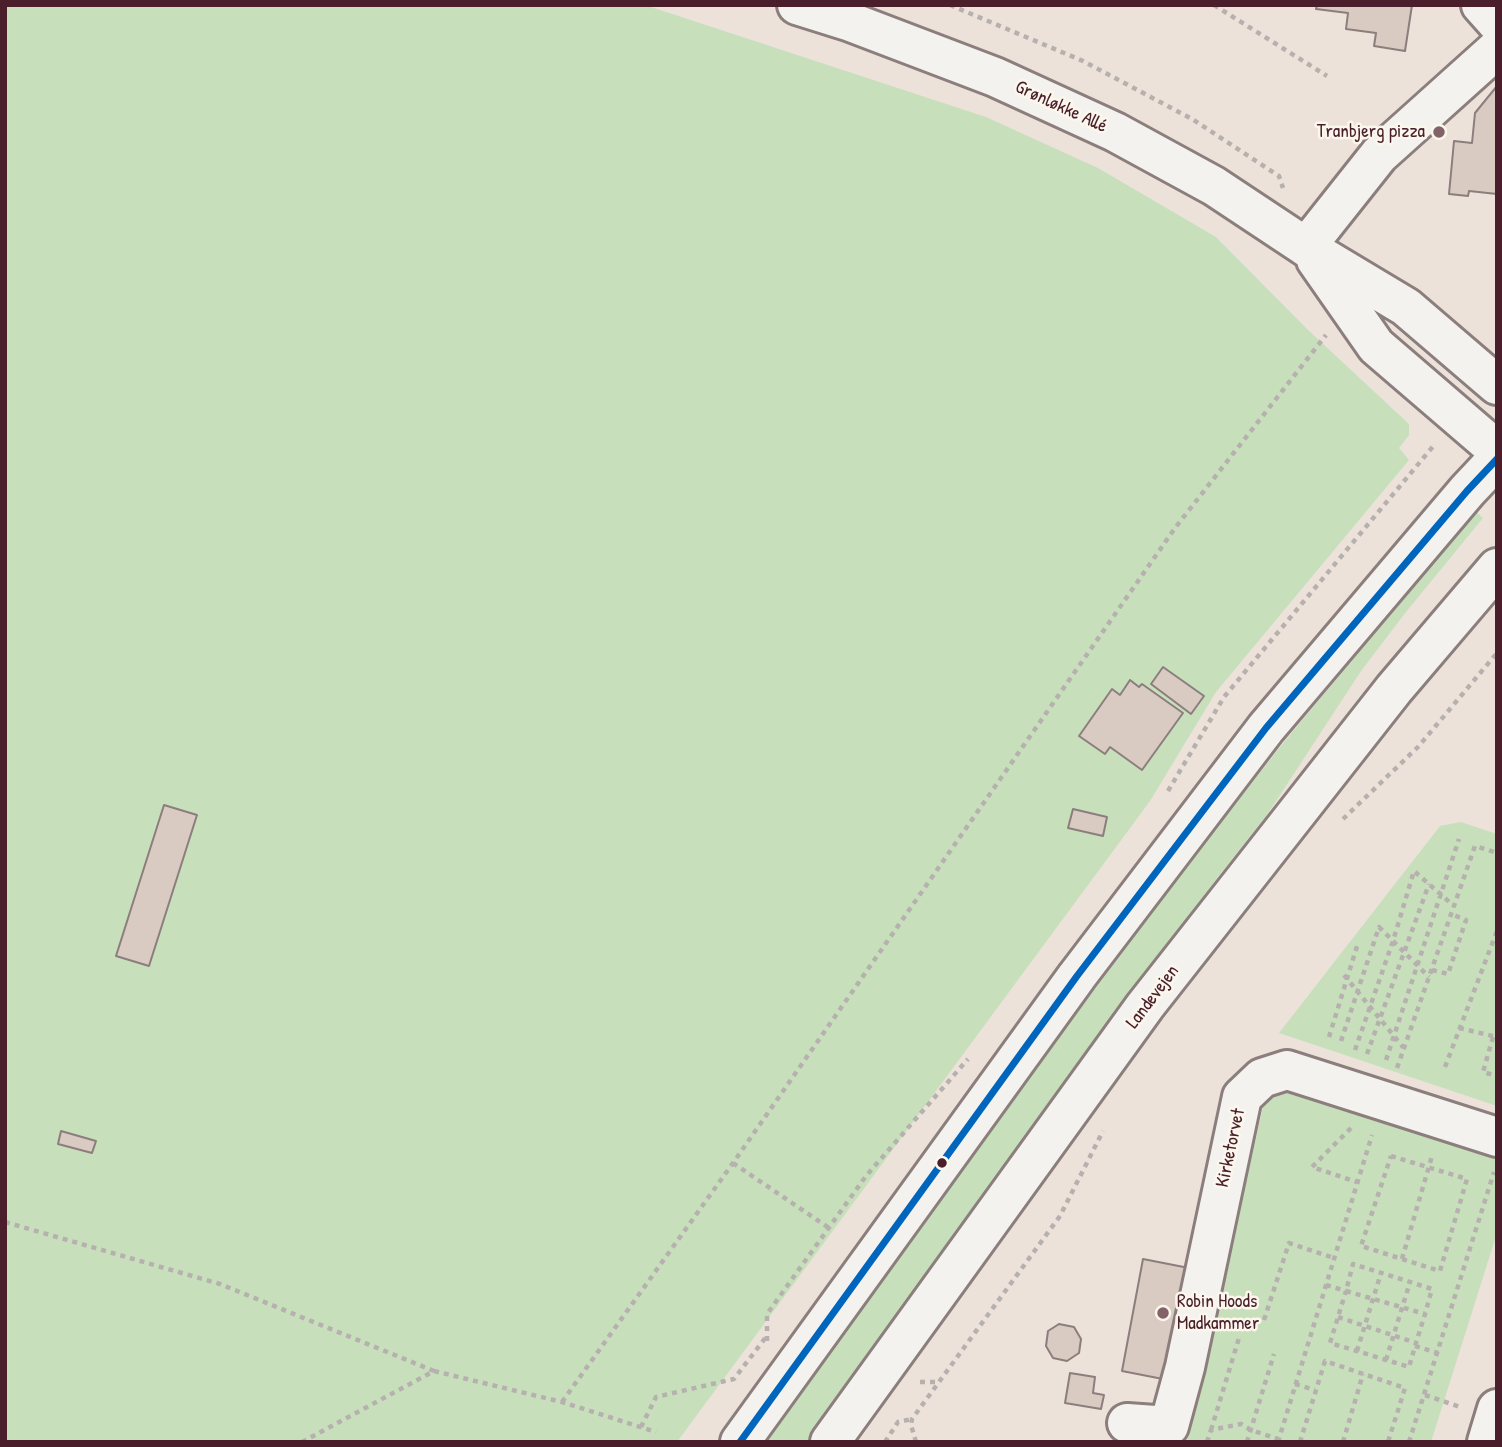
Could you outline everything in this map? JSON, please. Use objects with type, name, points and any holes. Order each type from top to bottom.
[{"type":"main road","name":"Grønløkke Allé","points":[[797,5],[848,21],[995,77],[1115,132],[1214,186],[1306,247],[1406,307],[1497,385]]},
{"type":"main road","points":[[1482,5],[1497,23]]},
{"type":"main road","points":[[1306,247],[1379,155],[1497,49]]},
{"type":"main road","name":"Grønløkke Allé","points":[[1306,247],[1376,346],[1497,450]]},
{"type":"main road","points":[[740,1442],[1077,976],[1258,739],[1497,459]]},
{"type":"main road","name":"Landevejen","points":[[830,1442],[1145,1006],[1394,689],[1497,568]]},
{"type":"main road","name":"Kirketorvet","points":[[1127,1423],[1169,1426],[1185,1367],[1242,1097],[1262,1078],[1287,1070],[1372,1116],[1497,1137]]},
{"type":"main road","points":[[1487,1442],[1497,1409]]},
{"type":"path","points":[[1214,5],[1327,76]]},
{"type":"path","points":[[562,1402],[733,1163],[1175,528],[1349,308]]},
{"type":"path","points":[[1165,797],[1224,697],[1424,456]]},
{"type":"path","points":[[1338,824],[1418,747],[1497,653]]},
{"type":"path","points":[[1386,1060],[1459,839]]},
{"type":"path","points":[[1211,1430],[1241,1424],[1278,1441],[1357,1182],[1372,1116],[1404,1048],[1475,846],[1497,853]]},
{"type":"path","points":[[1355,1050],[1394,941],[1415,871],[1454,906]]},
{"type":"path","points":[[1367,1054],[1429,884]]},
{"type":"path","points":[[1432,970],[1448,974],[1466,920],[1451,914]]},
{"type":"path","points":[[1341,1041],[1379,927],[1429,977]]},
{"type":"path","points":[[1445,1067],[1497,931]]},
{"type":"path","points":[[1329,1037],[1345,976],[1358,943]]},
{"type":"path","points":[[1345,976],[1404,1048]]},
{"type":"path","points":[[1459,1028],[1495,1037],[1483,1072],[1497,1076]]},
{"type":"path","points":[[641,1428],[656,1397],[734,1379],[766,1337],[767,1314],[866,1176],[970,1056]]},
{"type":"path","points":[[1357,1182],[1312,1167],[1372,1116]]},
{"type":"path","points":[[916,1442],[912,1419],[1060,1216],[1109,1119]]},
{"type":"path","points":[[1391,1156],[1429,1168],[1467,1179],[1440,1272],[1361,1246],[1391,1156]]},
{"type":"path","points":[[733,1163],[829,1228]]},
{"type":"path","points":[[1409,1442],[1497,1165]]},
{"type":"path","points":[[1402,1259],[1429,1168]]},
{"type":"path","points":[[5,1222],[220,1284],[434,1371],[562,1402],[656,1432]]},
{"type":"path","points":[[1264,1320],[1289,1243],[1334,1258]]},
{"type":"path","points":[[1353,1264],[1410,1282],[1432,1289],[1409,1367],[1330,1343],[1353,1264]]},
{"type":"path","points":[[1357,1351],[1381,1273]]},
{"type":"path","points":[[1386,1360],[1410,1282]]},
{"type":"path","points":[[1326,1285],[1425,1314]]},
{"type":"path","points":[[1338,1317],[1438,1353]]},
{"type":"path","points":[[1207,1442],[1239,1338]]},
{"type":"path","points":[[1247,1442],[1274,1354]]},
{"type":"path","points":[[1300,1442],[1325,1361],[1405,1388],[1388,1442]]},
{"type":"path","points":[[302,1442],[434,1371]]},
{"type":"path","points":[[1343,1442],[1363,1374]]},
{"type":"path","points":[[1295,1384],[1315,1390]]},
{"type":"path","points":[[885,1442],[898,1422],[912,1419]]},
{"type":"green space","points":[[5,5],[645,5],[986,117],[1098,168],[1216,237],[1307,329],[1409,424],[1409,435],[1399,448],[1409,460],[1216,692],[1150,801],[677,1442],[5,1442]]},
{"type":"green space","points":[[1476,512],[1483,518],[1361,671],[1267,815],[1214,882],[1027,1135],[807,1442],[767,1442],[1000,1116],[1187,866],[1280,747]]},
{"type":"green space","points":[[1461,822],[1497,834],[1497,1106],[1279,1033],[1440,826]]},
{"type":"green space","points":[[1292,1088],[1497,1155],[1497,1233],[1431,1442],[1187,1442],[1263,1107],[1276,1094]]},
{"type":"building","points":[[1317,5],[1412,5],[1405,51],[1374,46],[1376,33],[1346,29],[1348,13],[1316,9]]},
{"type":"building","points":[[1497,86],[1497,194],[1469,191],[1468,196],[1449,194],[1454,141],[1472,143],[1475,113]]},
{"type":"building","points":[[1163,667],[1204,696],[1191,714],[1151,684]]},
{"type":"building","points":[[1130,680],[1139,687],[1142,684],[1183,713],[1142,770],[1110,747],[1105,754],[1079,736],[1112,689],[1120,695]]},
{"type":"building","points":[[164,805],[197,815],[149,966],[116,956]]},
{"type":"building","points":[[1073,809],[1107,817],[1103,836],[1068,828]]},
{"type":"building","points":[[61,1131],[96,1141],[92,1153],[58,1144]]},
{"type":"building","points":[[1143,1259],[1194,1269],[1173,1381],[1122,1371]]},
{"type":"building","points":[[1059,1324],[1074,1327],[1081,1339],[1079,1353],[1067,1361],[1053,1358],[1046,1346],[1048,1331]]},
{"type":"building","points":[[1070,1373],[1095,1377],[1093,1393],[1104,1395],[1101,1409],[1065,1403]]},
{"type":"transit line","points":[[740,1442],[1077,976],[1266,728],[1497,459]]},
{"type":"place","name":"Tranbjerg pizza","points":[[1439,132]]},
{"type":"place","name":"Robin Hoods Madkammer","points":[[1163,1313]]}]
